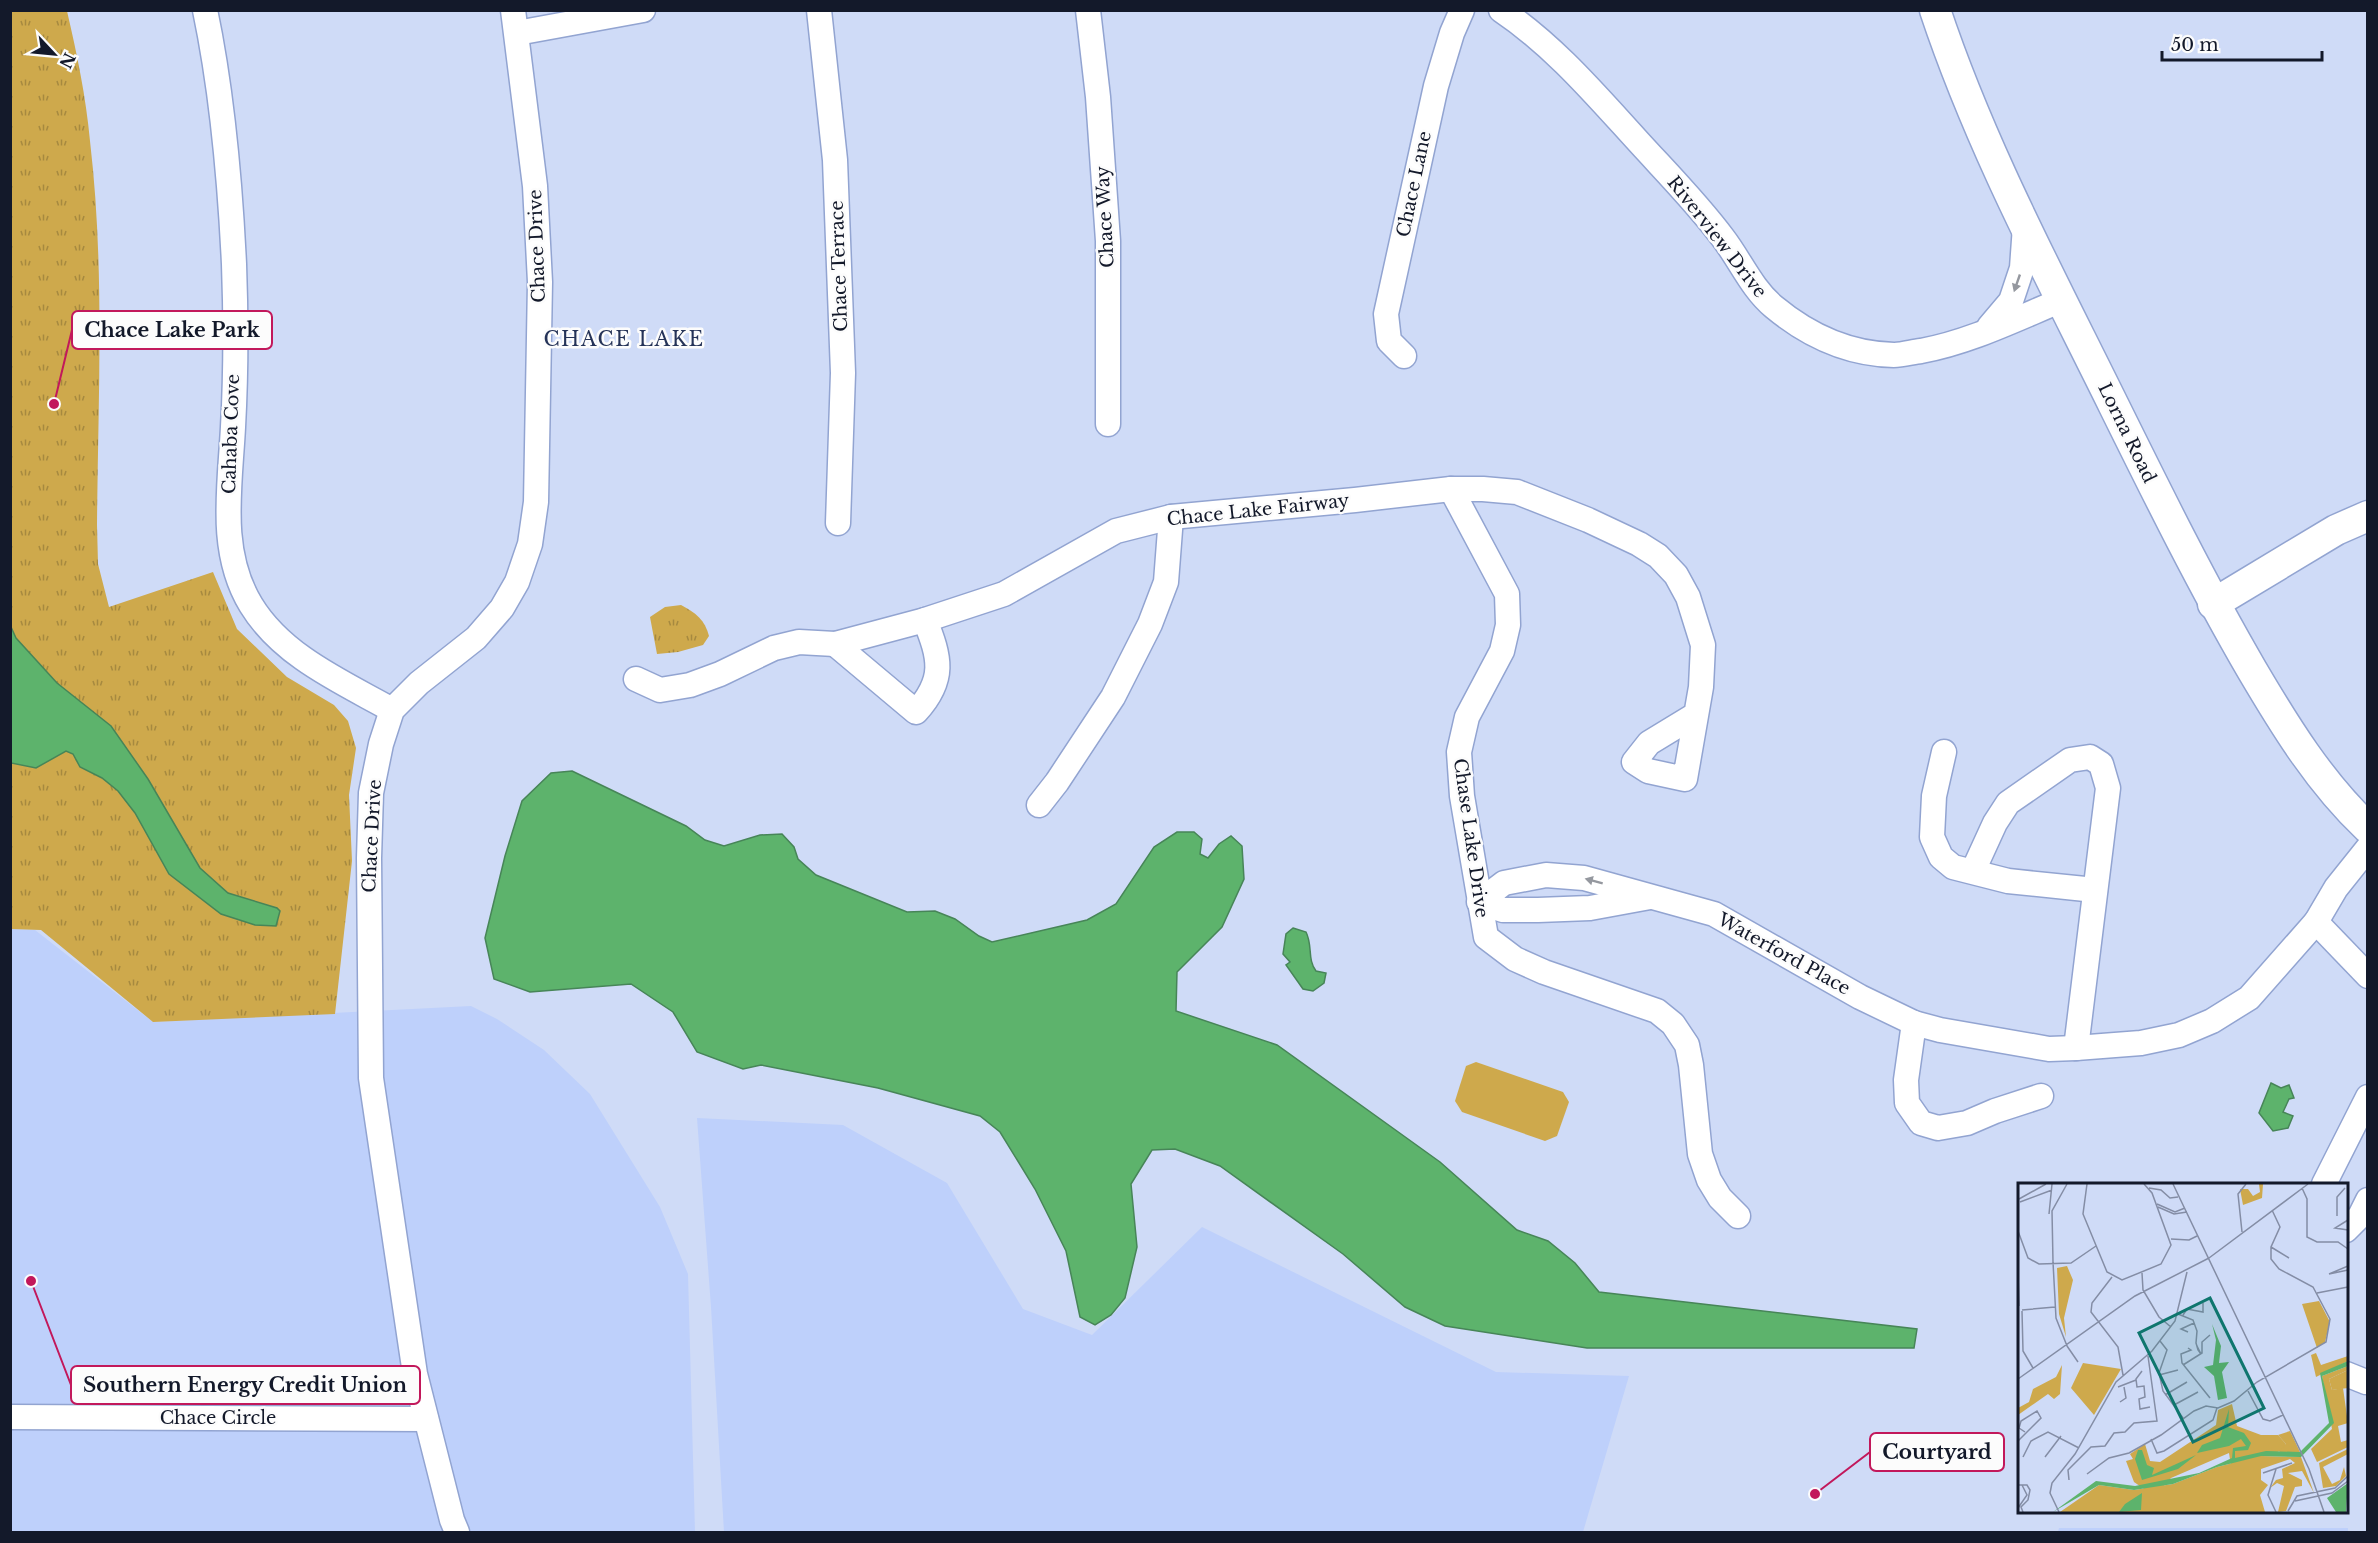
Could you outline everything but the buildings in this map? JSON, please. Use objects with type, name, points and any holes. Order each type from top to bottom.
[{"type":"street","name":"Cahaba Cove","points":[[205,10],[220,112],[234,264],[233,426],[228,502],[229,545],[241,585],[251,605],[266,626],[307,662],[392,710]]},
{"type":"street","points":[[515,22],[643,10]]},
{"type":"street","name":"Chace Terrace","points":[[819,10],[835,160],[841,314],[843,373],[838,523]]},
{"type":"street","name":"Chace Way","points":[[1088,10],[1098,97],[1108,241],[1108,424]]},
{"type":"street","name":"Chace Lane","points":[[1404,356],[1389,341],[1386,314],[1436,86],[1452,33],[1462,10]]},
{"type":"street","name":"Riverview Drive","points":[[1501,10],[1546,43],[1685,192],[1723,238],[1758,291],[1772,306],[1797,325],[1833,344],[1863,352],[1896,355],[1936,348],[1983,333],[2062,300]]},
{"type":"street","name":"Lorna Road","points":[[1935,10],[1957,75],[2025,226],[2213,604],[2300,748],[2367,828]]},
{"type":"street","name":"Chace Drive","points":[[457,1533],[415,1374],[371,1078],[369,858],[371,793],[381,744],[392,710],[419,683],[476,638],[502,608],[517,582],[530,544],[537,482],[540,282],[535,186],[515,22]]},
{"type":"street","points":[[1983,333],[2011,301],[2022,268],[2025,226]]},
{"type":"street","name":"Chace Lake Fairway","points":[[636,679],[660,690],[690,685],[720,674],[774,648],[799,642],[835,645],[925,620],[1004,594],[1116,531],[1171,517],[1451,489],[1517,492],[1588,520],[1639,544],[1658,556],[1676,575],[1688,597],[1703,645],[1701,687],[1695,715]]},
{"type":"street","name":"Chase Lake Drive","points":[[1451,489],[1507,594],[1508,626],[1502,651],[1467,717],[1458,752],[1462,796],[1486,937],[1515,959],[1544,972],[1657,1011],[1673,1024],[1686,1045],[1691,1065],[1700,1154],[1709,1180],[1720,1198],[1738,1216]]},
{"type":"street","points":[[2213,604],[2336,530],[2367,516]]},
{"type":"street","points":[[1039,805],[1057,782],[1113,697],[1150,624],[1166,582],[1171,517]]},
{"type":"street","points":[[835,645],[916,711],[931,696],[938,672],[936,649],[925,620]]},
{"type":"street","points":[[1944,752],[1934,796],[1932,837],[1941,857],[1953,867],[2008,881],[2095,890]]},
{"type":"street","points":[[1973,871],[1995,823],[2008,803],[2070,760],[2090,758],[2101,765],[2108,788],[2076,1048]]},
{"type":"street","name":"Waterford Place","points":[[1479,902],[1504,883],[1546,874],[1584,878],[1714,914],[1860,997],[1914,1023],[1940,1030],[2049,1049],[2076,1048],[2141,1043],[2179,1035],[2212,1021],[2249,998],[2316,922],[2336,888],[2367,848]]},
{"type":"street","name":"Waterford Place","points":[[1479,902],[1503,910],[1538,910],[1590,908],[1650,897]]},
{"type":"street","points":[[2316,922],[2367,976]]},
{"type":"street","points":[[1914,1023],[1906,1080],[1907,1103],[1921,1123],[1938,1128],[1968,1123],[1995,1111],[2041,1096]]},
{"type":"street","points":[[2325,1183],[2367,1096]]},
{"type":"street","points":[[2348,1228],[2360,1216],[2367,1200]]},
{"type":"street","name":"Chace Circle","points":[[10,1418],[426,1419]]},
{"type":"shaded area","points":[[11,627],[16,638],[57,683],[111,726],[148,779],[200,868],[228,893],[277,908],[280,911],[276,926],[255,925],[221,914],[169,874],[135,813],[118,791],[102,778],[80,767],[73,754],[66,751],[36,768],[11,763]]},
{"type":"shaded area","points":[[572,771],[686,826],[705,840],[724,846],[760,835],[782,834],[794,847],[798,859],[816,875],[907,912],[935,911],[955,919],[992,942],[1087,920],[1116,904],[1154,847],[1177,832],[1194,832],[1202,839],[1200,854],[1208,858],[1219,844],[1231,836],[1242,846],[1244,879],[1222,927],[1177,972],[1176,1011],[1277,1045],[1440,1162],[1517,1230],[1548,1241],[1575,1263],[1599,1292],[1917,1329],[1914,1348],[1587,1348],[1445,1326],[1405,1307],[1343,1254],[1220,1166],[1175,1149],[1152,1150],[1131,1184],[1137,1247],[1125,1298],[1111,1315],[1095,1325],[1080,1317],[1066,1251],[1035,1189],[1000,1132],[980,1116],[878,1088],[761,1065],[743,1069],[697,1052],[673,1012],[631,984],[530,992],[494,979],[485,938],[505,856],[522,801],[551,773]]},
{"type":"shaded area","points":[[1293,928],[1306,932],[1313,966],[1316,971],[1326,973],[1324,983],[1313,991],[1303,989],[1286,965],[1290,962],[1283,954],[1286,934]]},
{"type":"shaded area","points":[[11,929],[35,930],[153,1022],[471,1006],[497,1019],[544,1050],[590,1094],[660,1207],[688,1274],[695,1532],[11,1532]]},
{"type":"shaded area","points":[[2271,1083],[2281,1088],[2289,1085],[2294,1098],[2289,1099],[2283,1112],[2293,1116],[2288,1128],[2273,1131],[2259,1113]]},
{"type":"shaded area","points":[[697,1118],[843,1125],[947,1183],[1023,1309],[1092,1335],[1202,1227],[1496,1372],[1629,1376],[1583,1532],[724,1532]]},
{"type":"shaded area","points":[[2059,1528],[2348,1528],[2348,1532],[2058,1532]]},
{"type":"green space","points":[[11,11],[67,11],[84,92],[98,237],[98,564],[109,607],[213,572],[237,629],[287,677],[334,705],[348,721],[356,748],[349,795],[352,861],[335,1014],[153,1022],[41,930],[11,929]]},
{"type":"green space","points":[[681,605],[699,618],[709,636],[703,645],[678,652],[657,654],[650,617],[665,607]]},
{"type":"green space","points":[[1476,1062],[1563,1092],[1569,1102],[1557,1136],[1545,1141],[1462,1112],[1455,1101],[1466,1066]]},
{"type":"place","name":"Chace Lake Park","points":[[54,404]]},
{"type":"place","name":"Southern Energy Credit Union","points":[[31,1281]]},
{"type":"place","name":"Courtyard","points":[[1815,1494]]},
{"type":"district","name":"CHACE LAKE","points":[[624,339]]}]
